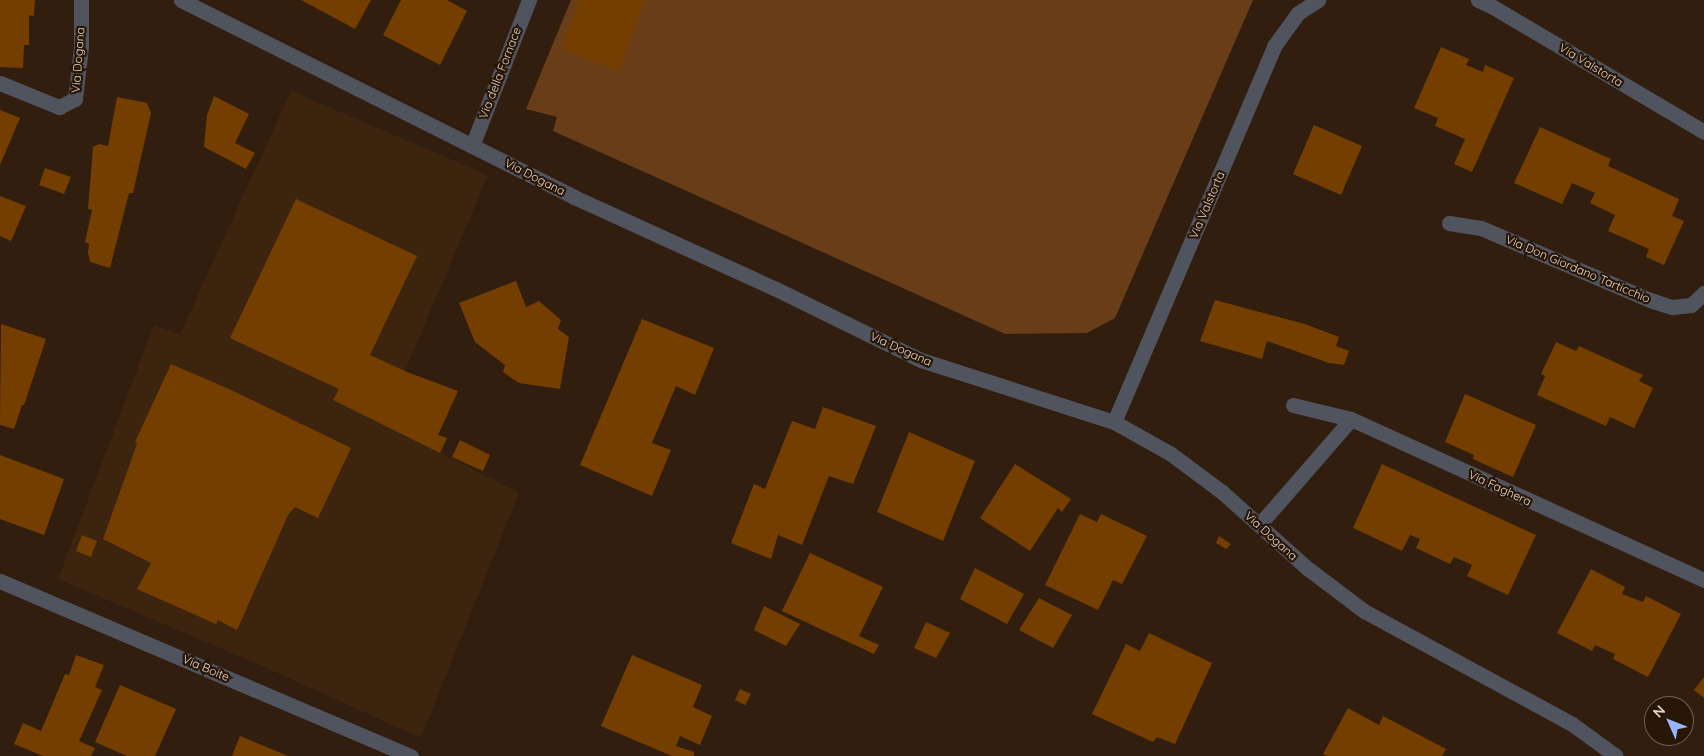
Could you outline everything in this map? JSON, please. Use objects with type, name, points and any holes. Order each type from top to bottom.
[{"type":"street","name":"Via Dogana","points":[[0,83],[59,107],[75,98],[80,47],[81,0]]},
{"type":"street","name":"Via Dogana","points":[[181,0],[574,197],[774,288],[921,360],[1114,422],[1171,454],[1222,492],[1307,568],[1364,612],[1572,724],[1616,756]]},
{"type":"street","name":"Via della Fornace","points":[[472,146],[529,0]]},
{"type":"street","name":"Via Valstorta","points":[[1114,422],[1274,46],[1298,13],[1318,0]]},
{"type":"street","name":"Via Valstorta","points":[[1478,0],[1501,11],[1704,132]]},
{"type":"street","name":"Via Don Giordano Tarticchio","points":[[1449,222],[1481,228],[1672,307],[1691,305],[1704,293]]},
{"type":"street","name":"Via Faghera","points":[[1293,405],[1351,419],[1509,493],[1704,580]]},
{"type":"street","points":[[1259,525],[1351,419]]},
{"type":"street","name":"Via Boite","points":[[0,580],[411,756]]},
{"type":"shaded area","points":[[571,0],[1253,0],[1115,318],[1087,333],[1005,334],[553,131],[557,117],[526,109]]},
{"type":"shaded area","points":[[291,91],[488,175],[383,423],[519,493],[421,738],[260,665],[58,579],[154,325],[180,334]]},
{"type":"building","points":[[0,0],[35,0],[34,16],[29,15],[29,45],[24,45],[23,68],[0,67]]},
{"type":"building","points":[[301,0],[371,0],[355,29]]},
{"type":"building","points":[[401,0],[447,0],[467,11],[440,65],[383,35]]},
{"type":"building","points":[[579,0],[645,0],[619,71],[561,50]]},
{"type":"building","points":[[1441,47],[1469,59],[1466,65],[1483,72],[1485,65],[1514,78],[1472,172],[1454,164],[1465,139],[1435,126],[1438,118],[1414,108]]},
{"type":"building","points":[[214,96],[249,114],[235,143],[255,153],[246,169],[204,147],[207,115]]},
{"type":"building","points":[[117,97],[147,103],[151,113],[133,193],[129,193],[110,268],[90,262],[89,244],[85,242],[92,210],[88,209],[93,147],[99,144],[108,146]]},
{"type":"building","points":[[0,110],[20,118],[0,165]]},
{"type":"building","points":[[1314,125],[1362,146],[1341,195],[1293,174]]},
{"type":"building","points":[[1540,127],[1611,159],[1608,166],[1679,199],[1672,216],[1684,221],[1664,265],[1646,257],[1649,249],[1608,231],[1615,215],[1590,203],[1595,193],[1572,183],[1562,204],[1514,183]]},
{"type":"building","points":[[45,168],[71,177],[64,194],[39,185]]},
{"type":"building","points":[[0,196],[26,206],[11,241],[0,236]]},
{"type":"building","points":[[296,199],[417,256],[370,355],[407,372],[458,391],[438,435],[447,438],[440,453],[333,400],[339,389],[230,338]]},
{"type":"building","points":[[516,281],[526,307],[539,301],[561,320],[558,329],[569,337],[560,389],[519,383],[503,372],[505,365],[475,342],[459,303]]},
{"type":"building","points":[[1215,300],[1305,324],[1339,337],[1336,346],[1349,351],[1344,365],[1329,363],[1267,341],[1262,359],[1200,341]]},
{"type":"building","points":[[642,319],[714,348],[695,395],[676,386],[652,443],[671,450],[652,496],[580,465]]},
{"type":"building","points":[[1,324],[46,339],[14,429],[0,425]]},
{"type":"building","points":[[1556,342],[1576,351],[1579,346],[1643,375],[1639,381],[1653,388],[1634,428],[1610,417],[1606,426],[1537,395],[1545,376],[1541,374]]},
{"type":"building","points":[[171,364],[229,389],[351,448],[318,518],[295,507],[288,515],[237,630],[218,620],[216,624],[137,589],[151,563],[103,539],[137,444],[135,442]]},
{"type":"building","points":[[1465,394],[1536,425],[1513,477],[1473,459],[1474,455],[1445,442]]},
{"type":"building","points":[[823,407],[876,426],[853,484],[829,476],[802,545],[778,535],[771,559],[731,543],[754,484],[765,489],[792,421],[815,429]]},
{"type":"building","points":[[909,432],[975,461],[943,541],[877,512]]},
{"type":"building","points":[[460,440],[490,455],[483,471],[452,457]]},
{"type":"building","points":[[0,455],[64,479],[44,535],[0,519]]},
{"type":"building","points":[[1015,464],[1071,499],[1062,512],[1058,508],[1030,551],[980,518]]},
{"type":"building","points":[[1382,464],[1536,535],[1508,595],[1467,576],[1472,565],[1454,557],[1450,564],[1416,548],[1420,539],[1410,535],[1402,551],[1353,528]]},
{"type":"building","points":[[1080,514],[1097,522],[1101,514],[1147,536],[1122,584],[1113,580],[1098,610],[1045,585]]},
{"type":"building","points":[[82,535],[97,541],[91,557],[76,551]]},
{"type":"building","points":[[1219,536],[1231,544],[1226,549],[1216,543]]},
{"type":"building","points":[[810,553],[883,587],[859,636],[879,645],[874,654],[782,611]]},
{"type":"building","points":[[975,568],[1024,594],[1007,624],[960,599]]},
{"type":"building","points":[[1591,569],[1625,587],[1622,594],[1643,602],[1646,596],[1681,614],[1648,677],[1613,659],[1615,654],[1595,645],[1592,651],[1557,633]]},
{"type":"building","points":[[1039,598],[1072,615],[1053,648],[1019,630]]},
{"type":"building","points":[[764,606],[800,624],[786,646],[754,630]]},
{"type":"building","points":[[926,622],[950,633],[936,658],[914,648]]},
{"type":"building","points":[[1149,633],[1212,663],[1175,744],[1157,737],[1153,742],[1092,714],[1126,644],[1140,651]]},
{"type":"building","points":[[76,655],[104,665],[95,687],[102,690],[79,741],[95,748],[91,756],[43,756],[14,744],[23,723],[41,731],[65,674],[69,675]]},
{"type":"building","points":[[632,655],[702,685],[693,707],[712,716],[700,745],[680,736],[676,746],[694,752],[694,756],[672,756],[601,726]]},
{"type":"building","points":[[1704,677],[1704,698],[1694,690]]},
{"type":"building","points":[[120,685],[176,709],[155,756],[127,756],[95,742]]},
{"type":"building","points":[[740,689],[751,694],[745,705],[735,700]]},
{"type":"building","points":[[1348,708],[1379,725],[1383,716],[1446,749],[1442,756],[1327,756],[1323,754]]},
{"type":"building","points":[[240,736],[288,756],[232,756]]}]
